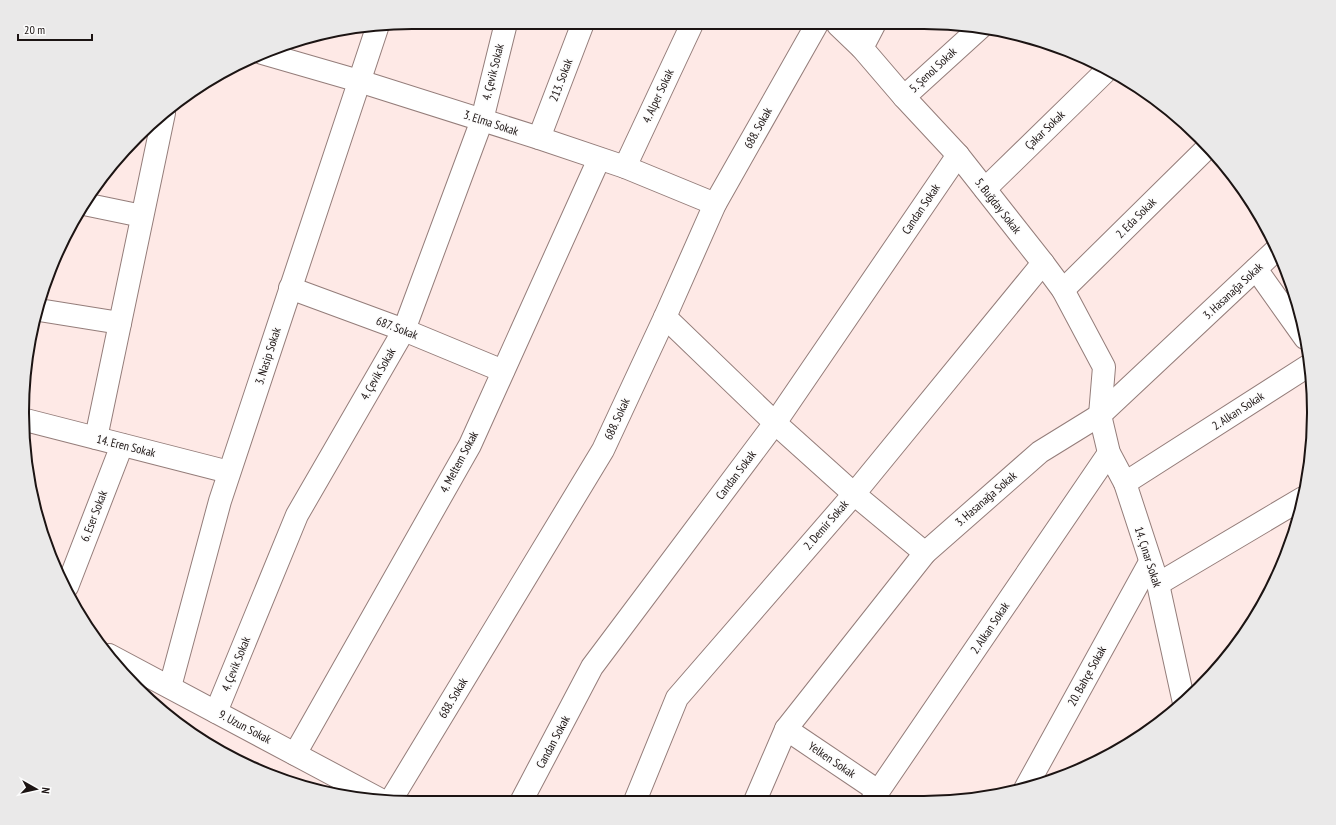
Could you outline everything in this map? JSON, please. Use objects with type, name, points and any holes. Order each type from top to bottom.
[{"type":"street","name":"4. Çevik Sokak","points":[[216,712],[297,515],[404,330],[482,120],[505,29]]},
{"type":"street","name":"213. Sokak","points":[[538,138],[581,29]]},
{"type":"street","name":"4. Alper Sokak","points":[[625,167],[690,29]]},
{"type":"street","name":"688. Sokak","points":[[394,795],[603,450],[665,317],[715,204],[814,29]]},
{"type":"street","name":"5. Buğday Sokak","points":[[843,29],[862,48],[904,97],[958,155],[1063,290],[1104,367],[1100,414]]},
{"type":"street","points":[[862,48],[872,29]]},
{"type":"street","name":"3. Nasip Sokak","points":[[170,687],[229,472],[376,31]]},
{"type":"street","name":"5. Şenol Sokak","points":[[904,97],[975,32]]},
{"type":"street","name":"3. Elma Sokak","points":[[272,56],[359,81],[625,167],[715,204]]},
{"type":"street","name":"Çakar Sokak","points":[[984,189],[1103,74]]},
{"type":"street","points":[[96,438],[162,123]]},
{"type":"street","name":"2. Eda Sokak","points":[[1063,290],[1203,150]]},
{"type":"street","name":"Candan Sokak","points":[[524,796],[592,667],[775,423],[958,155]]},
{"type":"street","name":"4. Meltem Sokak","points":[[294,754],[470,445],[599,159]]},
{"type":"street","points":[[90,205],[142,216]]},
{"type":"street","name":"3. Hasanağa Sokak","points":[[757,796],[786,729],[925,553],[1040,452],[1100,414],[1272,254]]},
{"type":"street","name":"2. Demir Sokak","points":[[636,796],[677,698],[854,494],[1043,263]]},
{"type":"street","points":[[1256,269],[1297,327]]},
{"type":"street","name":"687. Sokak","points":[[290,288],[404,330],[503,371]]},
{"type":"street","points":[[43,311],[120,323]]},
{"type":"street","points":[[665,317],[775,423],[854,494],[925,553]]},
{"type":"street","name":"2. Alkan Sokak","points":[[1125,483],[1304,368]]},
{"type":"street","name":"14. Çınar Sokak","points":[[1100,414],[1109,453],[1125,483],[1158,584],[1182,695]]},
{"type":"street","name":"14. Eren Sokak","points":[[29,422],[229,472]]},
{"type":"street","name":"6. Eser Sokak","points":[[69,582],[122,445]]},
{"type":"street","name":"2. Alkan Sokak","points":[[876,796],[1109,453]]},
{"type":"street","points":[[1158,584],[1296,502]]},
{"type":"street","name":"20. Bahçe Sokak","points":[[1030,781],[1150,562]]},
{"type":"street","name":"9. Uzun Sokak","points":[[121,662],[369,794]]},
{"type":"street","name":"Yelken Sokak","points":[[786,729],[874,796]]}]
